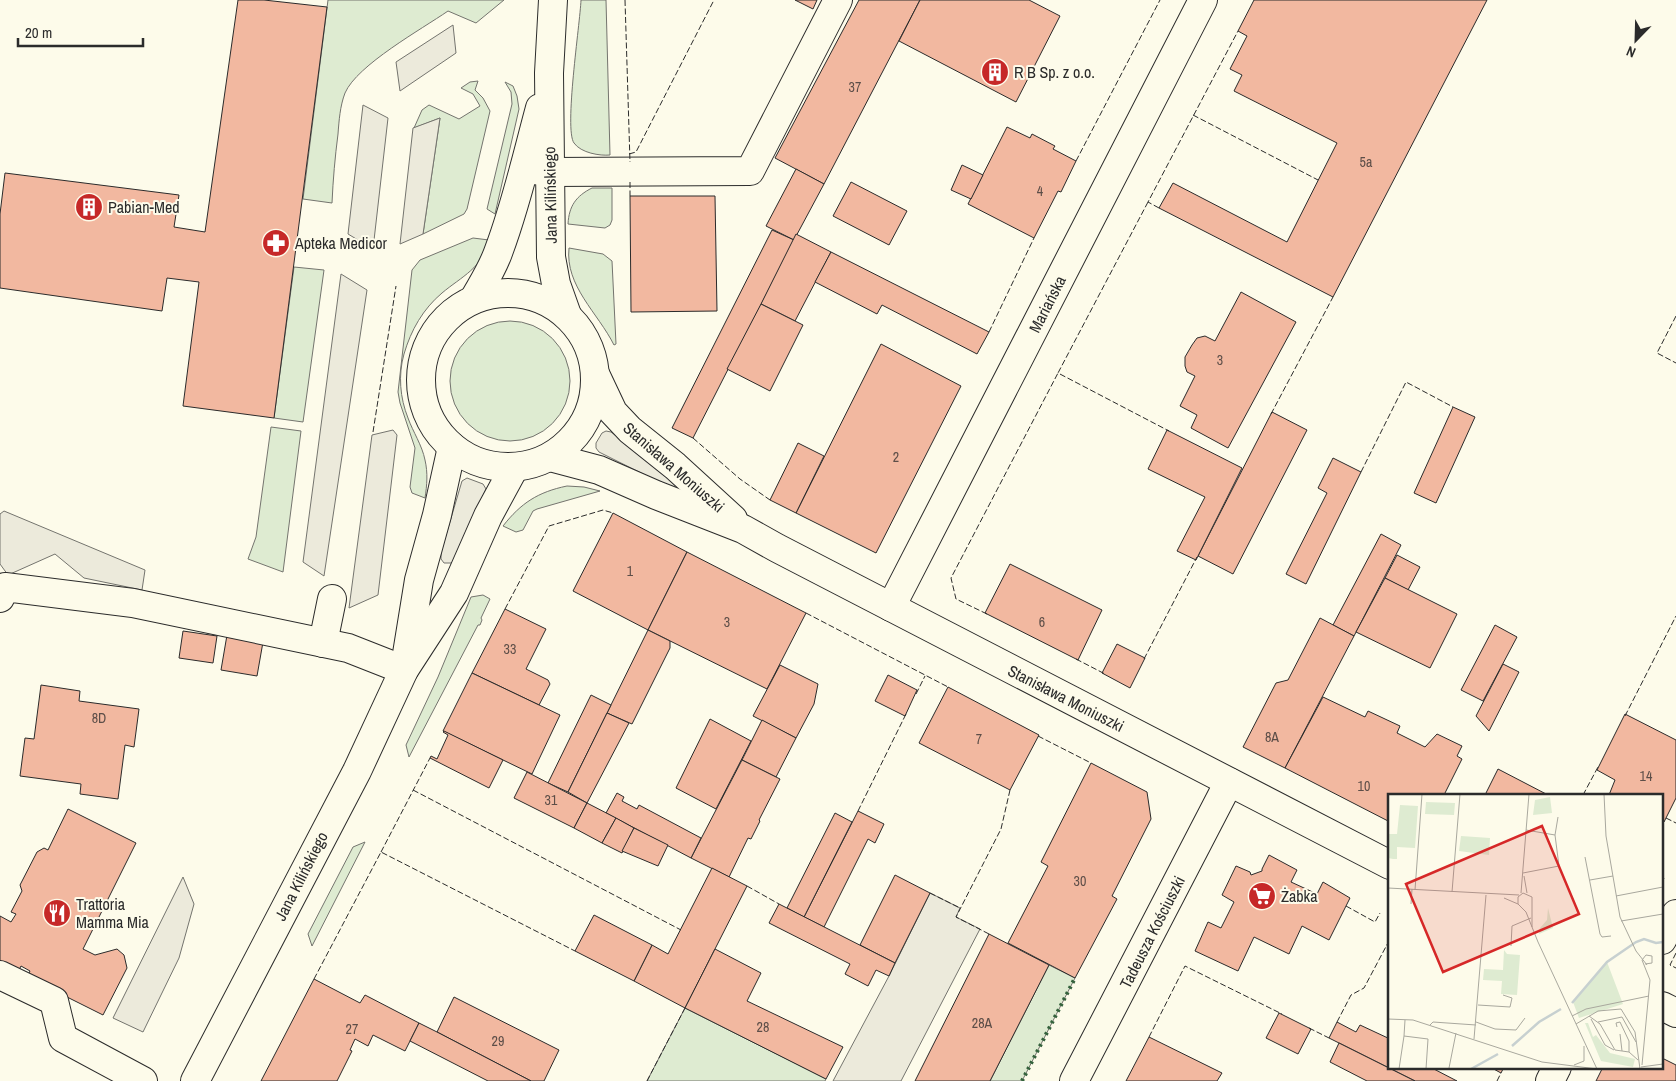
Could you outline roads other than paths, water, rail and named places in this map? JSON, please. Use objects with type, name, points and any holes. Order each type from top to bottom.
[{"type":"street","name":"Jana Kilińskiego","points":[[474,299],[490,273],[536,170],[549,73],[553,0]]},
{"type":"street","points":[[536,170],[750,171],[838,0]]},
{"type":"street","name":"Mariańska","points":[[891,607],[1203,0]]},
{"type":"street","name":"Jana Kilińskiego","points":[[536,170],[556,284],[567,315]]},
{"type":"street","points":[[498,292],[523,293],[547,301],[567,315],[582,332],[592,353],[596,376],[594,400],[585,423],[570,442],[550,457],[533,464],[514,468],[492,466],[470,460],[452,447],[435,428],[424,405],[420,379],[424,354],[435,331],[441,324],[452,312],[474,299],[498,292]]},
{"type":"street","name":"Stanisława Moniuszki","points":[[596,376],[613,412],[630,430],[675,466],[743,529]]},
{"type":"street","name":"Jana Kilińskiego","points":[[404,670],[419,580],[437,515],[452,447]]},
{"type":"street","name":"Stanisława Moniuszki","points":[[550,457],[599,470],[656,495],[743,529],[1388,864]]},
{"type":"street","name":"Jana Kilińskiego","points":[[196,1081],[357,771],[404,670],[454,594],[488,516],[514,468]]},
{"type":"street","points":[[0,598],[5,587],[133,603],[348,648],[404,670]]},
{"type":"street","points":[[323,643],[332,599]]},
{"type":"street","name":"Tadeusza Kościuszki","points":[[1074,1081],[1229,782]]},
{"type":"street","points":[[1664,936],[1676,914]]},
{"type":"street","points":[[0,975],[54,1001],[63,1038],[143,1081]]},
{"type":"street","points":[[1664,1007],[1676,1013]]},
{"type":"street","points":[[1550,1081],[1556,1068]]},
{"type":"place","name":"R B Sp. z o.o.","points":[[995,72]]},
{"type":"place","name":"Pabian-Med","points":[[89,207]]},
{"type":"place","name":"Apteka Medicor","points":[[276,243]]},
{"type":"place","name":"Żabka","points":[[1262,896]]},
{"type":"place","name":"Trattoria Mamma Mia","points":[[57,913]]}]
